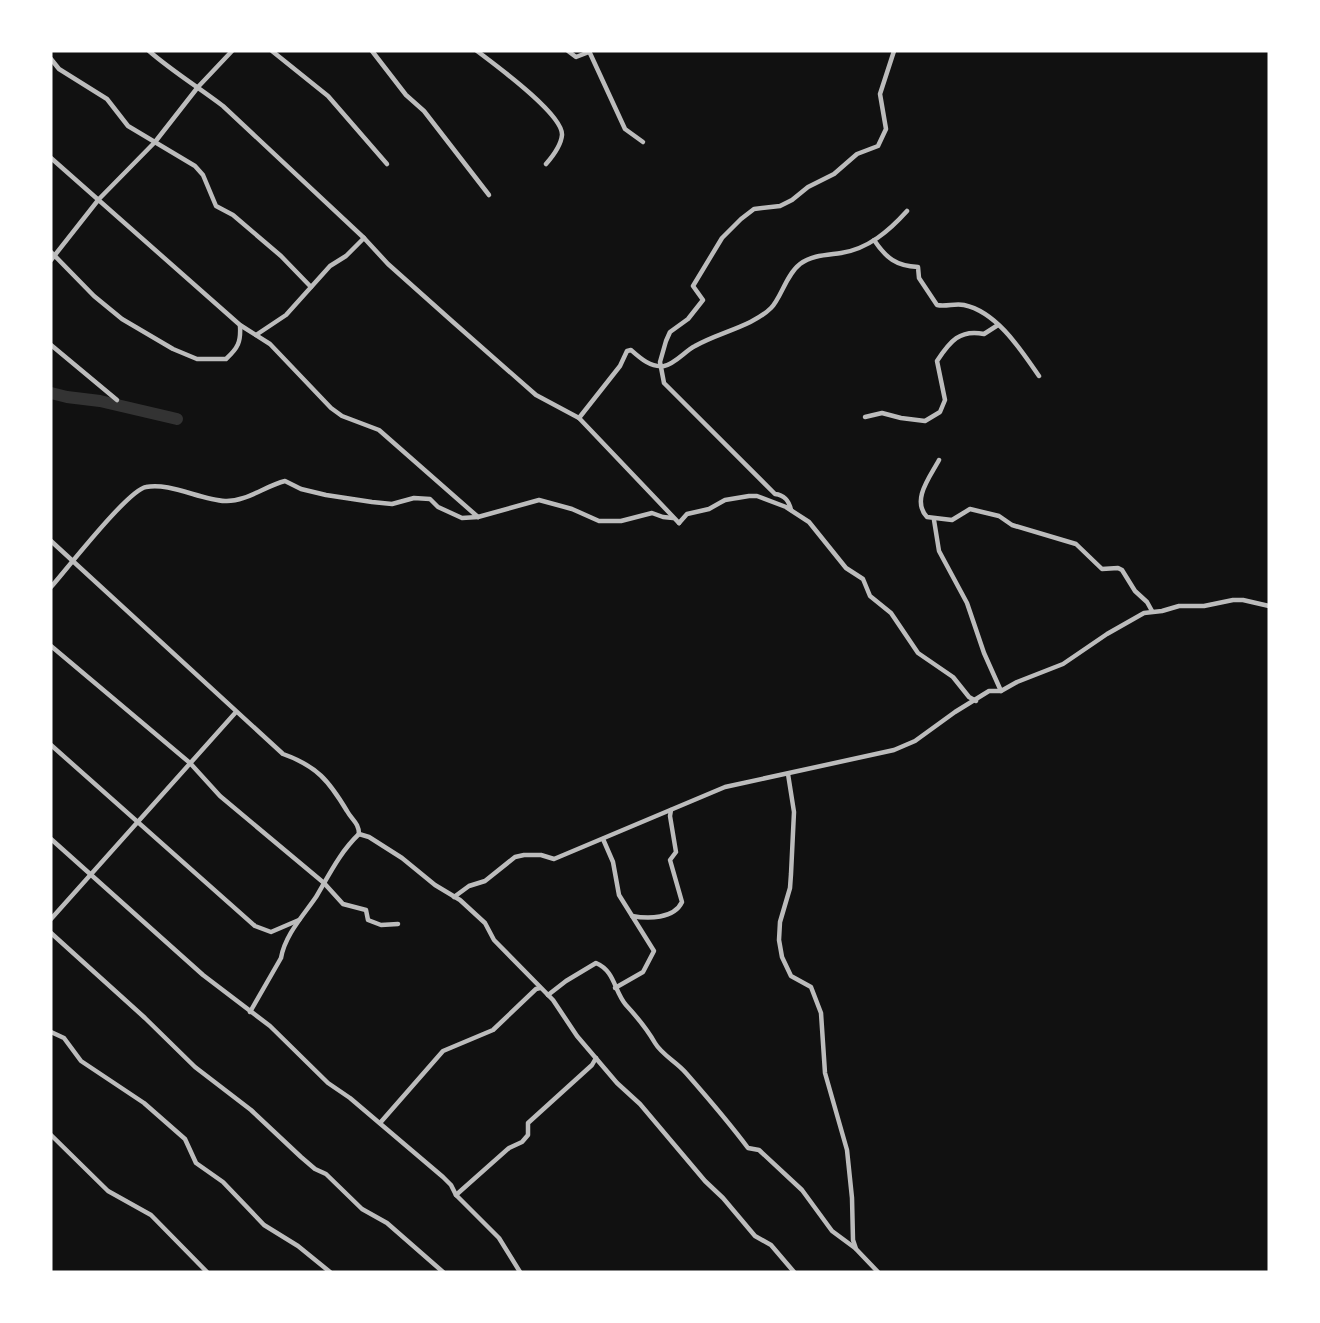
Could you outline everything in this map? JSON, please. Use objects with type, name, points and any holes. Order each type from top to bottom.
[{"type":"street","points":[[149,51],[173,72],[223,106],[364,238],[388,264],[536,395],[579,418],[679,523]]},
{"type":"street","points":[[232,51],[198,87],[155,142],[99,199],[52,256],[122,319],[173,349],[197,359],[226,359],[239,347],[240,325]]},
{"type":"street","points":[[272,51],[328,96],[387,164]]},
{"type":"street","points":[[372,51],[406,95],[424,111],[489,195]]},
{"type":"street","points":[[477,51],[530,93],[560,125],[562,135],[556,152],[546,164]]},
{"type":"street","points":[[568,51],[576,57],[589,51],[625,129],[643,142]]},
{"type":"street","points":[[791,510],[782,494],[775,494],[664,383],[660,366],[670,332],[688,319],[703,300],[693,285],[722,238],[754,209],[780,206],[792,200],[807,187],[834,174],[857,154],[878,146],[886,129],[880,94],[894,51]]},
{"type":"street","points":[[51,59],[57,68],[107,99],[128,126],[195,166],[203,175],[216,206],[233,215],[311,287]]},
{"type":"street","points":[[51,158],[240,325],[270,344],[331,408],[342,416],[379,430],[478,517]]},
{"type":"street","points":[[579,418],[620,366],[627,351],[660,366],[671,363],[706,340],[764,314],[774,306],[784,283],[800,264],[819,255],[843,253],[874,240],[907,211]]},
{"type":"street","points":[[256,335],[286,315],[330,266],[346,256],[364,238]]},
{"type":"street","points":[[874,240],[880,250],[897,264],[918,267],[919,278],[937,305],[969,307],[986,314],[1039,376]]},
{"type":"street","points":[[865,417],[882,413],[925,421],[940,412],[944,400],[937,360],[942,352],[961,334],[971,331],[984,334],[998,325]]},
{"type":"street","points":[[51,345],[117,400]]},
{"type":"street","points":[[939,460],[929,473],[919,503],[920,510],[927,517],[934,520],[952,520],[967,509],[973,510],[999,516],[1012,525],[1076,544],[1102,569],[1122,570],[1152,611]]},
{"type":"street","points":[[51,587],[123,503],[145,487],[225,501],[285,481],[301,489],[372,502],[391,504],[414,498],[430,499],[438,507],[462,518],[478,517],[539,500],[572,509],[599,521],[621,521],[652,513],[671,517],[679,523]]},
{"type":"street","points":[[679,523],[687,514],[709,509],[725,500],[749,496],[757,496],[791,510],[810,522],[846,568],[863,579],[870,596],[891,613],[918,653],[953,677],[969,697],[976,701]]},
{"type":"street","points":[[934,520],[939,551],[967,603],[984,653],[1001,691]]},
{"type":"street","points":[[51,541],[283,754],[305,762],[336,791],[359,827],[359,834],[346,847],[299,920],[250,1012]]},
{"type":"street","points":[[454,897],[469,886],[485,881],[515,857],[541,855],[554,859],[725,787],[894,750],[915,741],[989,691],[1001,691],[1063,664],[1130,619],[1152,611],[1243,600],[1269,607]]},
{"type":"street","points":[[51,646],[190,764],[231,806],[324,883],[343,904],[366,910],[368,920],[381,925],[398,924]]},
{"type":"street","points":[[51,919],[236,712]]},
{"type":"street","points":[[51,745],[255,926],[271,932],[299,920]]},
{"type":"street","points":[[788,774],[793,812],[791,874],[787,901],[780,922],[779,940],[787,971],[811,987],[821,1013],[825,1073],[846,1150],[856,1250]]},
{"type":"street","points":[[631,916],[646,918],[663,915],[673,912],[682,902],[670,860],[676,852],[671,810]]},
{"type":"street","points":[[359,834],[369,836],[402,858],[485,923],[494,940],[548,995],[577,1036],[617,1083],[640,1104],[755,1236],[771,1245],[794,1272]]},
{"type":"street","points":[[51,839],[203,975],[270,1026],[328,1083],[443,1177],[456,1195],[499,1238],[520,1272]]},
{"type":"street","points":[[603,839],[612,862],[619,895],[654,951],[643,972],[615,988]]},
{"type":"street","points":[[51,933],[195,1067],[251,1111],[301,1157],[326,1174],[362,1209],[387,1223],[443,1272]]},
{"type":"street","points":[[548,995],[596,963],[611,975],[618,995],[646,1027],[655,1043],[684,1070],[747,1147],[759,1150],[802,1190],[832,1231],[878,1272]]},
{"type":"street","points":[[380,1123],[443,1051],[493,1030],[541,987]]},
{"type":"street","points":[[51,1032],[64,1038],[81,1061],[144,1103],[185,1139],[196,1163],[223,1182],[264,1225],[298,1246],[330,1272]]},
{"type":"street","points":[[456,1195],[509,1148],[522,1142],[528,1135],[528,1123],[593,1065],[596,1058]]},
{"type":"street","points":[[51,1135],[108,1191],[144,1210],[207,1272]]},
{"type":"street","points":[[315,1272],[322,1266]]},
{"type":"waterway","points":[[51,393],[177,419]]}]
